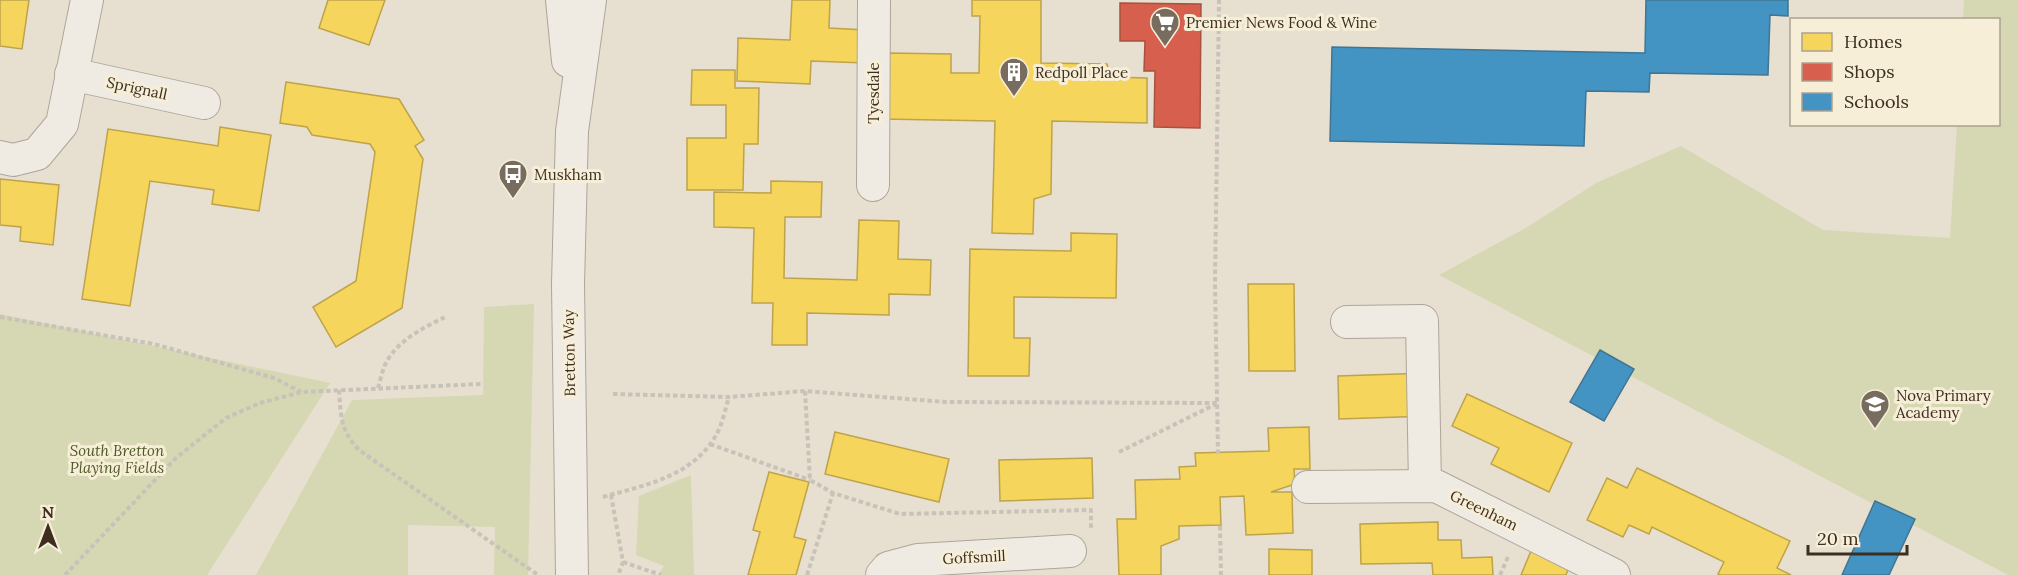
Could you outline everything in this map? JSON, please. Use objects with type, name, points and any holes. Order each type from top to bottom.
[{"type":"street","points":[[0,157],[13,160],[37,154],[62,124],[87,0]]},
{"type":"street","name":"Bretton Way","points":[[562,0],[572,131],[568,284],[572,575]]},
{"type":"street","name":"Bretton Way","points":[[572,131],[590,0]]},
{"type":"street","name":"Tyesdale","points":[[873,186],[874,0]]},
{"type":"street","name":"Sprignall","points":[[71,74],[204,103]]},
{"type":"street","points":[[1347,322],[1422,321],[1425,486]]},
{"type":"street","name":"Greenham","points":[[1308,487],[1436,486],[1614,575]]},
{"type":"street","name":"Goffsmill","points":[[882,575],[888,568],[918,560],[1070,551]]},
{"type":"path","points":[[1218,454],[1215,283],[1219,0]]},
{"type":"path","points":[[0,317],[154,344],[274,378],[302,392]]},
{"type":"path","points":[[378,388],[386,364],[402,342],[445,317]]},
{"type":"path","points":[[65,575],[176,458],[226,418],[260,403],[302,392],[481,384]]},
{"type":"path","points":[[339,390],[342,424],[348,438],[359,450],[538,575]]},
{"type":"path","points":[[614,394],[729,397],[805,391],[946,402],[1217,403]]},
{"type":"path","points":[[805,391],[810,480]]},
{"type":"path","points":[[598,498],[666,479],[695,462],[716,436],[729,397]]},
{"type":"path","points":[[1119,452],[1217,403]]},
{"type":"path","points":[[710,444],[810,480],[833,494],[900,514],[1090,510]]},
{"type":"path","points":[[807,575],[833,494]]},
{"type":"path","points":[[611,495],[623,562],[618,575]]},
{"type":"path","points":[[1220,526],[1221,575]]},
{"type":"path","points":[[623,562],[661,575]]},
{"type":"green space","points":[[1964,0],[2018,0],[2018,575],[2008,575],[1439,275],[1529,226],[1596,183],[1681,146],[1823,230],[1950,238],[1957,126],[2000,126],[2000,18],[1963,18]]},
{"type":"green space","points":[[534,304],[528,575],[494,575],[495,527],[408,525],[408,575],[256,575],[352,400],[483,395],[484,307]]},
{"type":"green space","name":"South Bretton Playing Fields","points":[[0,314],[330,383],[207,575],[0,575]]},
{"type":"green space","points":[[691,475],[694,575],[658,575],[664,566],[636,555],[639,496]]},
{"type":"building: Homes","points":[[0,0],[29,0],[22,49],[0,46]]},
{"type":"building: Homes","points":[[328,0],[385,0],[369,45],[319,28]]},
{"type":"building: Homes","points":[[792,0],[830,0],[829,28],[866,30],[865,63],[811,61],[810,84],[737,81],[738,38],[790,40]]},
{"type":"building: Homes","name":"Redpoll Place","points":[[972,0],[1041,0],[1041,63],[1107,64],[1111,77],[1147,78],[1147,123],[1052,121],[1051,194],[1034,199],[1033,234],[992,233],[995,121],[881,119],[888,53],[951,54],[951,73],[979,73],[980,16],[972,16]]},
{"type":"building: Homes","points":[[692,70],[735,70],[735,88],[759,88],[758,144],[744,144],[743,190],[687,190],[687,138],[726,138],[726,105],[691,105]]},
{"type":"building: Homes","points":[[286,82],[399,99],[424,140],[415,146],[423,159],[402,308],[336,347],[313,307],[356,281],[375,152],[370,144],[312,135],[307,127],[280,123]]},
{"type":"building: Homes","points":[[220,127],[271,135],[259,211],[212,204],[214,190],[150,181],[130,306],[82,299],[108,129],[218,146]]},
{"type":"building: Homes","points":[[0,179],[59,185],[53,245],[20,241],[21,227],[0,225]]},
{"type":"building: Homes","points":[[771,181],[822,182],[821,217],[785,217],[784,278],[857,280],[859,220],[899,221],[898,259],[931,260],[930,295],[889,294],[889,315],[807,313],[807,345],[772,345],[773,303],[752,303],[754,228],[714,227],[714,192],[771,193]]},
{"type":"building: Homes","points":[[1071,233],[1117,234],[1116,298],[1014,297],[1014,338],[1030,338],[1029,376],[968,376],[970,249],[1071,251]]},
{"type":"building: Homes","points":[[1248,284],[1294,284],[1295,371],[1249,371]]},
{"type":"building: Homes","points":[[1428,373],[1430,416],[1339,419],[1338,376]]},
{"type":"building: Homes","points":[[1467,394],[1572,443],[1549,492],[1491,464],[1499,448],[1452,426]]},
{"type":"building: Homes","points":[[1309,427],[1310,469],[1294,469],[1295,484],[1271,492],[1292,492],[1293,533],[1246,535],[1244,496],[1220,497],[1221,525],[1179,526],[1179,539],[1161,546],[1161,575],[1119,575],[1117,519],[1136,519],[1135,480],[1180,479],[1179,467],[1196,466],[1195,453],[1269,451],[1268,428]]},
{"type":"building: Homes","points":[[835,432],[949,459],[939,502],[825,474]]},
{"type":"building: Homes","points":[[1092,458],[1093,498],[1000,501],[999,460]]},
{"type":"building: Homes","points":[[1637,468],[1790,541],[1777,568],[1791,575],[1720,575],[1718,574],[1724,562],[1652,527],[1649,534],[1629,525],[1623,537],[1587,520],[1607,478],[1627,488]]},
{"type":"building: Homes","points":[[769,472],[809,482],[794,537],[806,540],[796,575],[748,575],[760,532],[753,530]]},
{"type":"building: Homes","points":[[1438,522],[1438,540],[1461,540],[1462,558],[1492,557],[1493,575],[1433,575],[1432,563],[1361,564],[1360,524]]},
{"type":"building: Homes","points":[[1269,549],[1312,550],[1312,575],[1269,575]]},
{"type":"building: Homes","points":[[1531,551],[1569,567],[1566,575],[1521,575]]},
{"type":"building: Shops","points":[[1120,3],[1201,4],[1200,128],[1154,127],[1155,71],[1144,71],[1145,41],[1120,41]]},
{"type":"building: Schools","points":[[1646,0],[1788,0],[1788,16],[1770,15],[1768,75],[1650,73],[1649,92],[1586,91],[1584,146],[1330,141],[1332,47],[1645,53]]},
{"type":"building: Schools","points":[[1600,350],[1634,369],[1604,421],[1570,402]]},
{"type":"building: Schools","points":[[1875,501],[1915,519],[1889,575],[1842,575]]},
{"type":"place","name":"Premier News Food & Wine","points":[[1165,48]]},
{"type":"place","name":"Redpoll Place","points":[[1014,98]]},
{"type":"place","name":"Muskham","points":[[513,200]]},
{"type":"place","name":"Nova Primary Academy","points":[[1875,430]]}]
